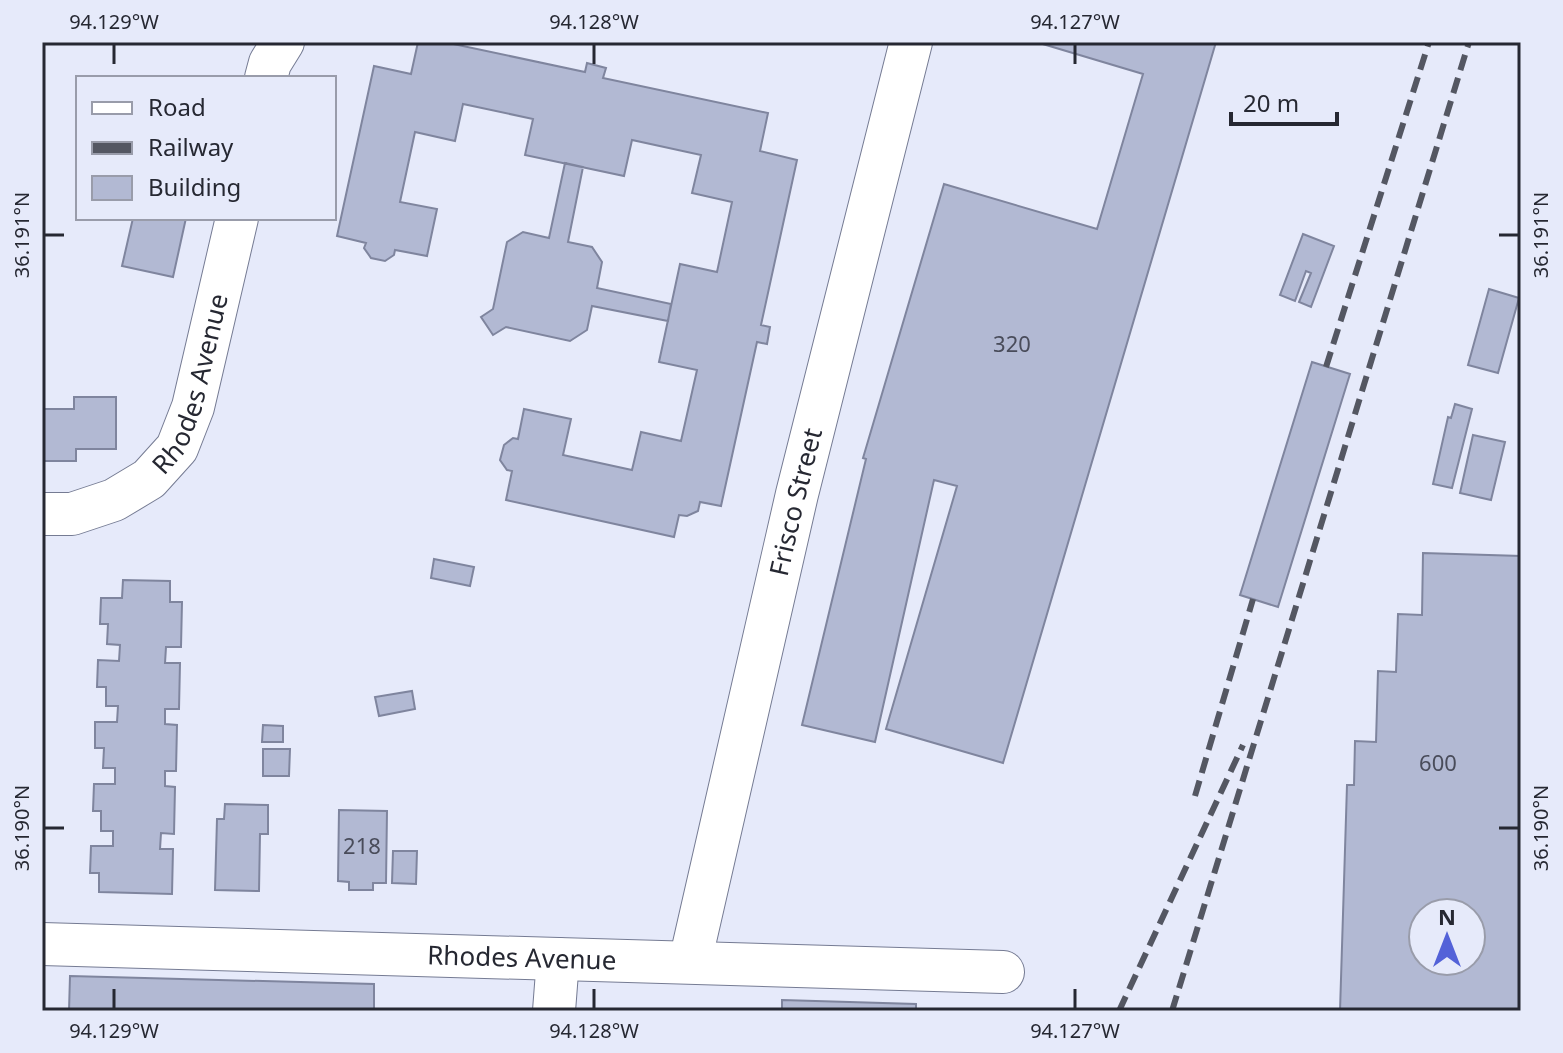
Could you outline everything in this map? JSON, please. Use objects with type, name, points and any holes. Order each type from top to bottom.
[{"type":"street","points":[[267,76],[270,63],[283,42]]},
{"type":"street","name":"Frisco Street","points":[[690,962],[797,494],[911,42]]},
{"type":"street","name":"Rhodes Avenue","points":[[42,514],[72,514],[114,500],[149,479],[177,448],[193,407],[237,220]]},
{"type":"street","name":"Rhodes Avenue","points":[[42,944],[1003,972]]},
{"type":"street","points":[[554,1011],[558,959]]},
{"type":"building","points":[[418,42],[444,42],[585,72],[587,63],[606,68],[603,78],[768,113],[760,151],[797,160],[761,325],[770,327],[767,344],[757,342],[721,506],[700,502],[698,511],[687,516],[679,515],[674,537],[506,500],[512,471],[507,470],[500,460],[504,445],[513,438],[518,439],[524,409],[571,419],[563,455],[632,470],[641,432],[681,441],[697,370],[659,362],[680,264],[717,272],[732,202],[692,193],[701,155],[632,140],[624,176],[525,155],[533,119],[463,104],[455,141],[415,132],[400,202],[437,209],[427,256],[395,250],[394,255],[385,261],[371,258],[364,248],[366,243],[337,236],[374,66],[411,74]]},
{"type":"building","points":[[1036,42],[1216,42],[1003,763],[886,729],[957,486],[934,480],[875,742],[802,725],[866,459],[863,458],[944,184],[1097,229],[1143,74]]},
{"type":"building","points":[[565,163],[583,167],[568,242],[592,247],[602,262],[597,288],[671,304],[668,321],[592,306],[587,330],[570,341],[506,327],[493,335],[481,317],[493,309],[507,242],[523,232],[549,238]]},
{"type":"building","points":[[133,220],[186,220],[173,277],[122,266]]},
{"type":"building","points":[[1303,234],[1334,246],[1311,307],[1299,302],[1311,273],[1306,271],[1295,301],[1280,295]]},
{"type":"building","points":[[1489,289],[1519,298],[1498,373],[1468,365]]},
{"type":"building","points":[[1312,362],[1350,374],[1278,607],[1240,595]]},
{"type":"building","points":[[74,397],[116,397],[116,449],[76,449],[76,461],[42,461],[42,409],[74,409]]},
{"type":"building","points":[[1455,404],[1472,409],[1452,488],[1433,484],[1448,417],[1451,418]]},
{"type":"building","points":[[1473,435],[1505,442],[1491,500],[1460,493]]},
{"type":"building","points":[[1423,553],[1521,556],[1521,1011],[1340,1011],[1347,785],[1354,785],[1355,741],[1376,742],[1378,671],[1396,672],[1398,614],[1422,615]]},
{"type":"building","points":[[434,559],[474,567],[470,586],[431,578]]},
{"type":"building","points":[[123,580],[170,581],[170,602],[182,602],[181,647],[166,647],[165,663],[180,663],[179,709],[165,709],[165,724],[177,725],[176,771],[165,771],[165,786],[175,787],[174,834],[161,833],[160,849],[173,849],[172,894],[99,892],[99,873],[90,873],[91,846],[113,846],[113,831],[101,831],[101,811],[93,811],[94,784],[115,784],[115,768],[103,768],[104,748],[95,748],[95,722],[117,722],[118,706],[106,706],[106,687],[97,687],[98,660],[119,661],[120,645],[107,644],[108,624],[100,624],[101,598],[122,598]]},
{"type":"building","points":[[412,691],[415,709],[379,716],[375,697]]},
{"type":"building","points":[[263,725],[283,726],[283,742],[262,742]]},
{"type":"building","points":[[263,749],[290,749],[289,776],[263,776]]},
{"type":"building","points":[[225,804],[268,805],[268,834],[260,834],[259,891],[215,890],[217,819],[224,819]]},
{"type":"building","points":[[339,810],[387,811],[386,883],[373,883],[373,890],[349,890],[349,882],[338,881]]},
{"type":"building","points":[[393,851],[417,851],[416,884],[392,883]]},
{"type":"building","points":[[70,976],[374,984],[374,1011],[69,1011]]},
{"type":"building","points":[[782,1000],[916,1004],[916,1011],[782,1011]]},
{"type":"railway","points":[[1326,367],[1429,42]]},
{"type":"railway","points":[[1172,1011],[1469,42]]},
{"type":"railway","points":[[1195,796],[1253,599]]},
{"type":"railway","points":[[1119,1011],[1243,745]]}]
